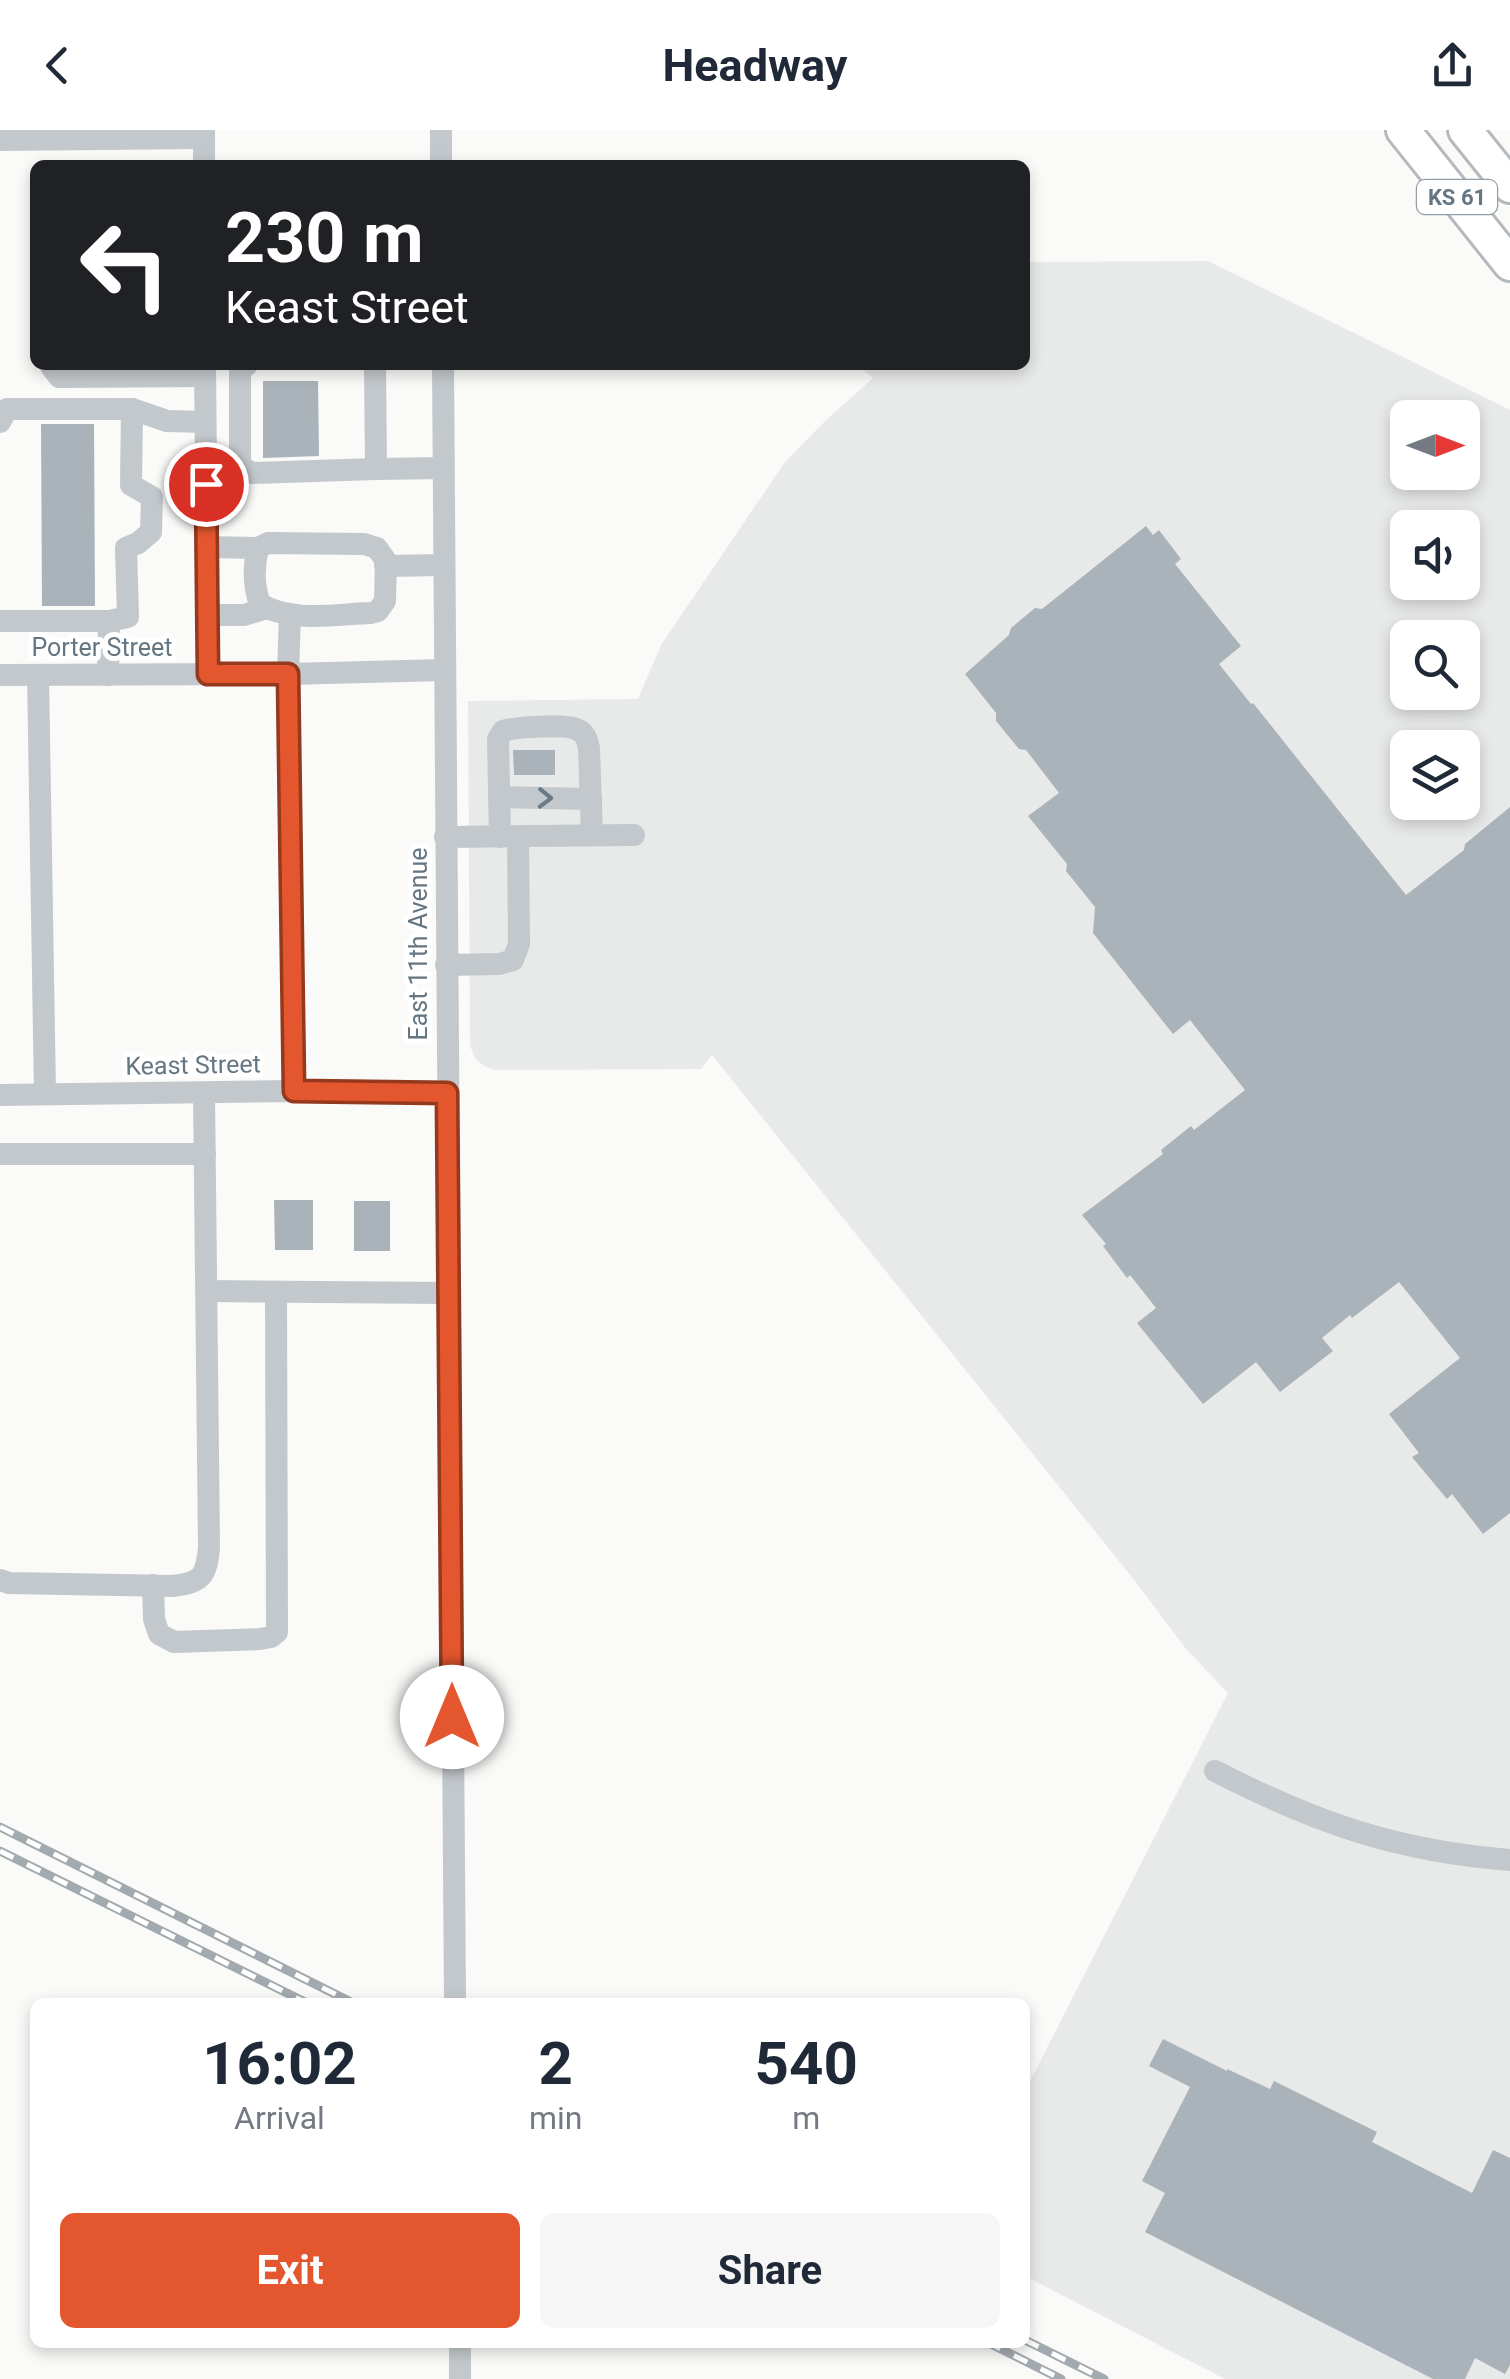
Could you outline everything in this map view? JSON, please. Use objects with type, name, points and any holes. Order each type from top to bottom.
[{"type":"highway","name":"KS 61","points":[[1403,130],[1510,264]]},
{"type":"highway","name":"KS 61","points":[[1465,130],[1510,186]]},
{"type":"street","points":[[441,130],[441,160]]},
{"type":"street","points":[[0,140],[204,134],[204,160]]},
{"type":"street","points":[[54,370],[58,376],[90,371],[205,370],[208,674]]},
{"type":"street","points":[[240,370],[240,465],[251,473],[443,468]]},
{"type":"street","points":[[375,370],[376,469]]},
{"type":"street","name":"East 11th Avenue","points":[[442,370],[455,1998]]},
{"type":"street","points":[[0,422],[7,409],[132,409],[167,421],[206,422]]},
{"type":"street","points":[[0,621],[128,618],[126,548],[151,532],[152,498],[131,485],[132,409]]},
{"type":"street","points":[[207,547],[364,544],[377,548],[386,561],[385,601],[378,611],[274,612],[260,604],[254,588],[258,548]]},
{"type":"street","points":[[385,566],[443,564]]},
{"type":"street","points":[[207,614],[244,614],[266,608]]},
{"type":"street","points":[[290,614],[294,1091]]},
{"type":"street","points":[[108,675],[109,621]]},
{"type":"street","name":"Porter Street","points":[[0,675],[444,670]]},
{"type":"street","points":[[38,675],[45,1094]]},
{"type":"street","points":[[446,965],[499,964],[512,960],[519,944],[509,836],[499,798],[498,739],[503,730],[578,729],[586,735],[592,835]]},
{"type":"street","points":[[499,798],[591,799]]},
{"type":"street","points":[[445,837],[634,834]]},
{"type":"street","points":[[0,1580],[8,1584],[190,1584],[207,1568],[210,1548],[204,1093]]},
{"type":"street","name":"Keast Street","points":[[0,1095],[447,1093]]},
{"type":"street","points":[[0,1154],[205,1154]]},
{"type":"street","points":[[207,1291],[449,1293]]},
{"type":"street","points":[[153,1585],[158,1634],[174,1642],[260,1639],[277,1632],[276,1292]]},
{"type":"street","points":[[1215,1771],[1306,1815],[1357,1833],[1461,1856],[1510,1860]]},
{"type":"street","points":[[460,2348],[460,2379]]},
{"type":"shaded area","points":[[1208,261],[1510,410],[1510,2379],[1225,2379],[1030,2279],[1030,2081],[1228,1693],[1186,1649],[712,1055],[701,1069],[495,1070],[475,1058],[470,1046],[468,701],[638,699],[661,645],[785,462],[873,378],[863,370],[1030,370],[1030,262]]},
{"type":"building","points":[[263,381],[318,381],[319,456],[263,458]]},
{"type":"building","points":[[41,424],[94,424],[95,606],[42,606]]},
{"type":"building","points":[[1146,526],[1153,535],[1159,530],[1181,559],[1175,564],[1241,646],[1219,664],[1406,895],[1464,850],[1465,844],[1510,807],[1510,1513],[1483,1534],[1452,1494],[1447,1499],[1412,1457],[1419,1453],[1389,1414],[1460,1358],[1399,1282],[1322,1338],[1333,1351],[1280,1392],[1256,1362],[1203,1404],[1137,1323],[1156,1308],[1130,1275],[1127,1278],[1082,1215],[1163,1154],[1161,1150],[1191,1126],[1194,1130],[1245,1090],[1190,1020],[1173,1034],[1093,933],[1095,907],[1028,816],[1059,793],[1026,750],[1019,749],[996,721],[996,713],[965,674],[1035,608],[1042,609]]},
{"type":"building","points":[[513,750],[555,750],[555,775],[514,775]]},
{"type":"building","points":[[274,1200],[313,1200],[313,1250],[275,1250]]},
{"type":"building","points":[[354,1201],[390,1201],[390,1251],[354,1251]]},
{"type":"building","points":[[1163,2039],[1270,2089],[1274,2081],[1377,2132],[1372,2142],[1472,2193],[1493,2150],[1510,2158],[1510,2365],[1505,2374],[1475,2358],[1465,2379],[1433,2379],[1145,2232],[1165,2193],[1142,2181],[1190,2087],[1149,2066]]},
{"type":"railway","points":[[0,1827],[343,1998]]},
{"type":"railway","points":[[0,1851],[297,1998]]},
{"type":"railway","points":[[1030,2342],[1104,2379]]},
{"type":"railway","points":[[999,2348],[1061,2379]]},
{"type":"route","points":[[206,484],[208,674],[288,674],[294,1091],[447,1093],[452,1717]]}]
